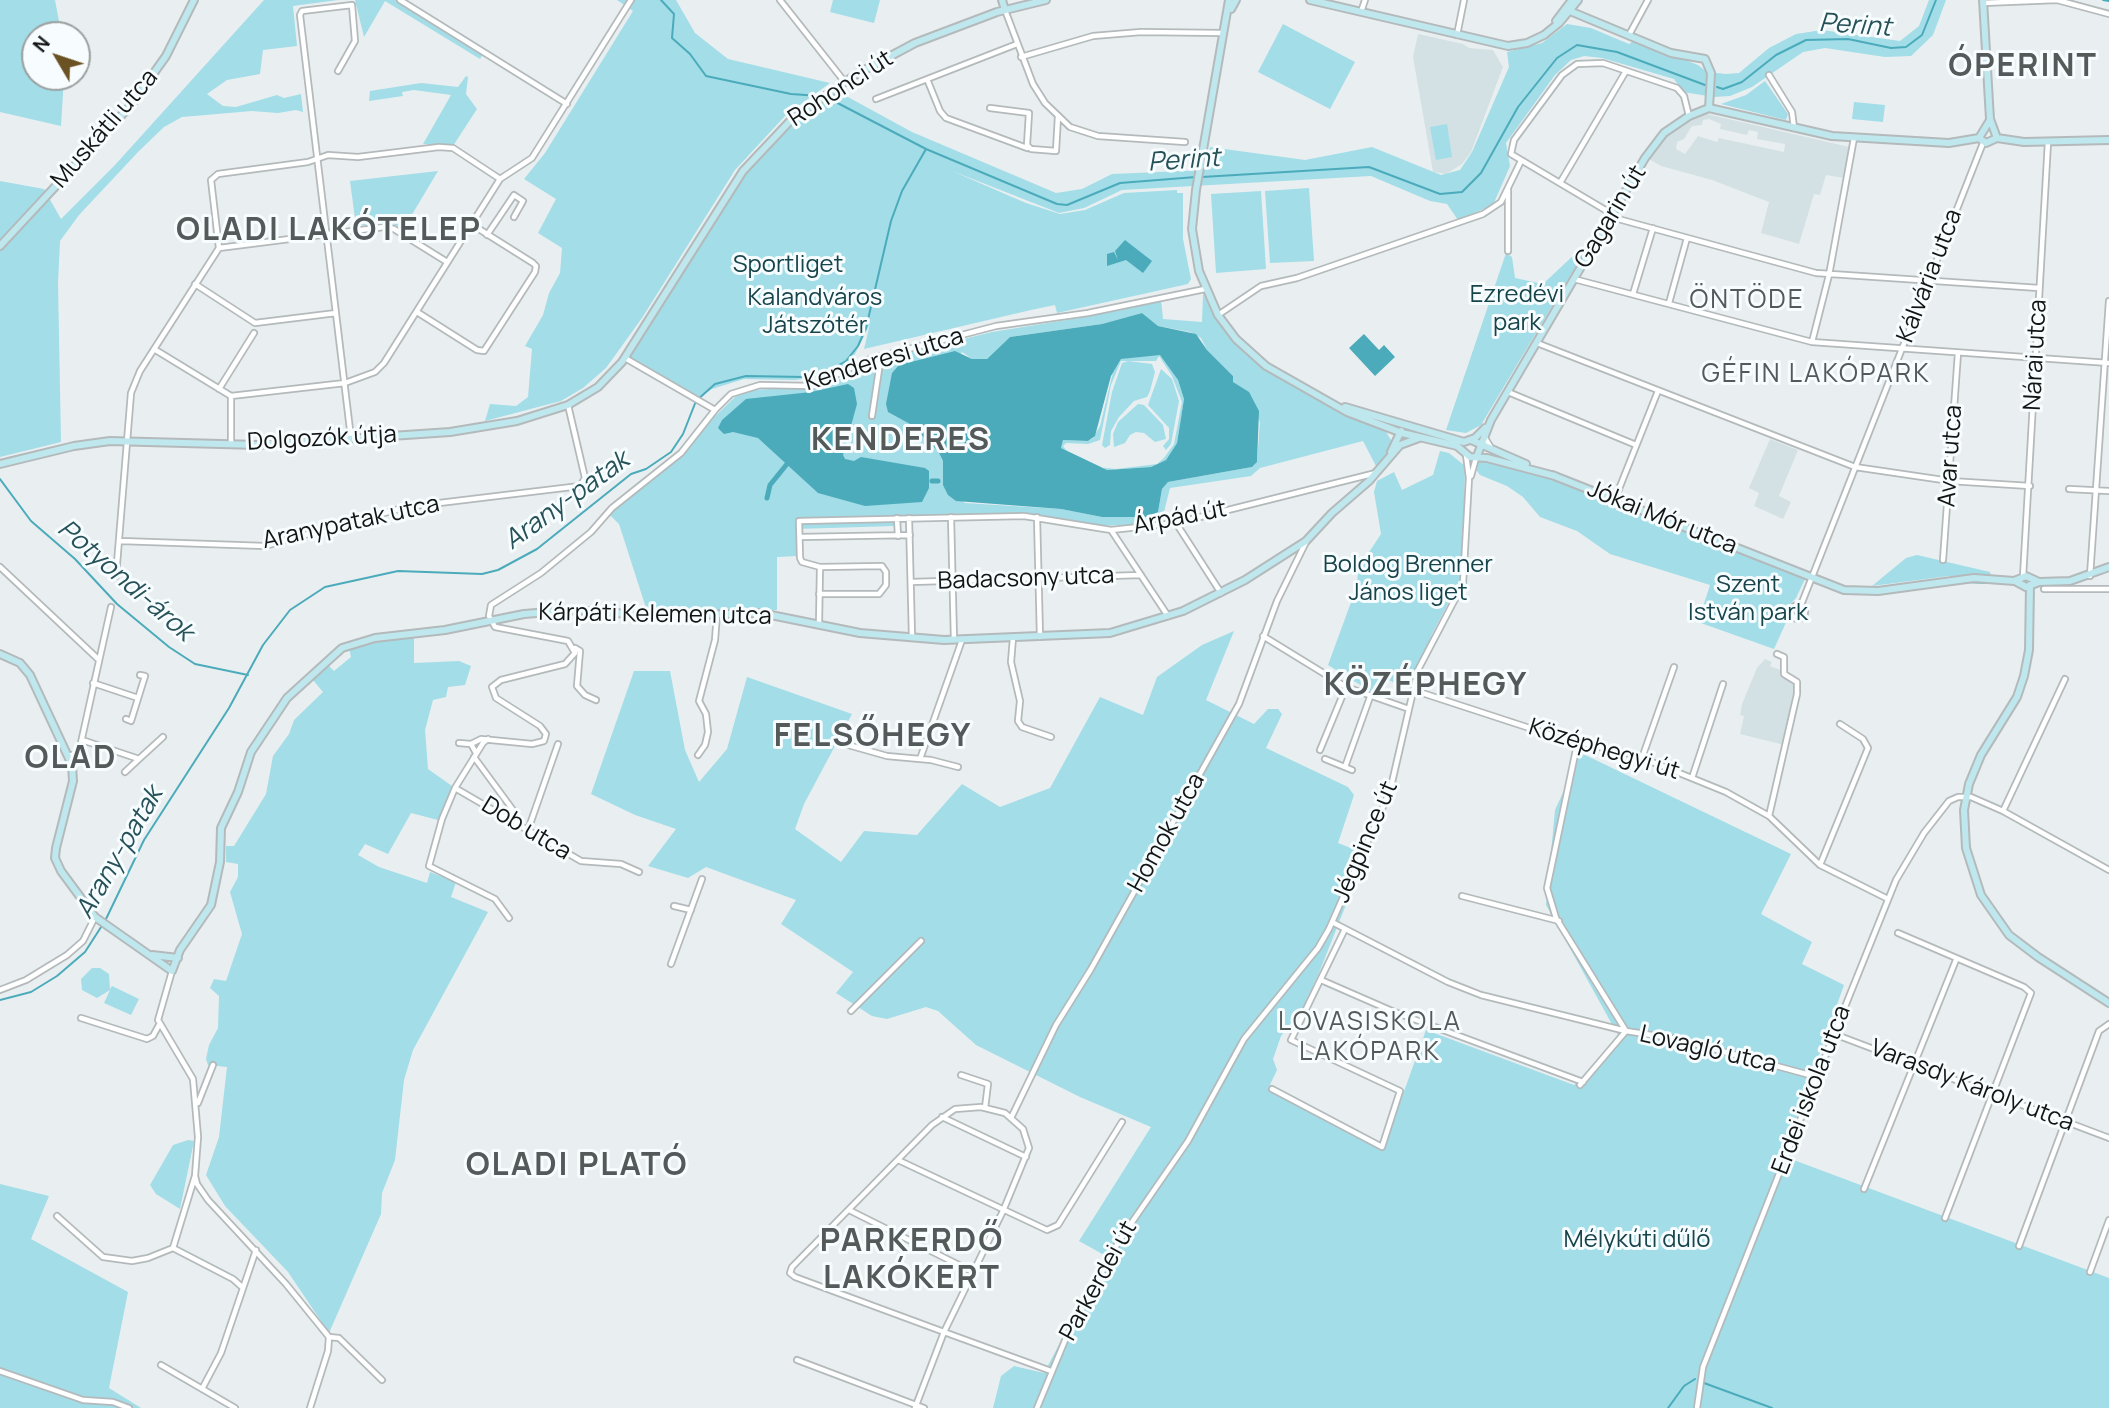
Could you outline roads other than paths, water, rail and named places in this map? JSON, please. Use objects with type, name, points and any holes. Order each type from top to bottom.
[{"type":"street","name":"Muskátli utca","points":[[0,247],[131,105],[166,56],[194,0]]},
{"type":"street","points":[[400,0],[567,104]]},
{"type":"street","points":[[154,349],[232,396],[345,383],[380,369],[500,179],[533,158],[631,0]]},
{"type":"street","points":[[780,0],[844,81]]},
{"type":"street","points":[[1002,0],[1021,57],[1038,93],[1058,116],[1073,128],[1097,136],[1185,142]]},
{"type":"street","name":"Rohonci út","points":[[625,359],[743,171],[775,135],[807,106],[844,81],[915,43],[1005,10],[1046,0]]},
{"type":"street","points":[[1310,0],[1508,46],[1527,43],[1551,30],[1579,0],[1586,19]]},
{"type":"street","points":[[1361,12],[1365,0]]},
{"type":"street","points":[[1457,36],[1464,0]]},
{"type":"street","points":[[1567,10],[1572,0]]},
{"type":"street","points":[[1629,35],[1648,0]]},
{"type":"street","points":[[1567,10],[1671,53],[1704,58],[1712,76],[1709,108],[1794,128],[1854,138],[1949,143],[1981,140],[1994,142],[1996,135],[1990,119],[1983,2],[2057,0],[2109,14]]},
{"type":"street","points":[[1231,2],[1196,190],[1193,239],[1205,289],[1236,339],[1255,356],[1308,391],[1383,426],[1401,429]]},
{"type":"street","points":[[338,71],[355,41],[352,5],[302,11],[300,15],[351,438]]},
{"type":"street","points":[[1021,57],[1093,36],[1224,33]]},
{"type":"street","points":[[876,99],[1017,44]]},
{"type":"street","points":[[1689,116],[1684,96],[1677,88],[1591,61],[1567,70],[1512,144],[1511,154],[1611,216],[1829,275],[2039,288]]},
{"type":"street","points":[[1560,183],[1626,71]]},
{"type":"street","points":[[1769,75],[1793,112],[1794,128]]},
{"type":"street","points":[[927,79],[940,111],[946,118],[1028,148],[1056,151],[1058,116]]},
{"type":"street","points":[[990,108],[1029,113],[1028,148]]},
{"type":"street","name":"Gagarin út","points":[[1477,456],[1491,420],[1507,392],[1659,138],[1689,116],[1709,108]]},
{"type":"street","points":[[1981,140],[1990,119]]},
{"type":"street","points":[[1984,131],[2048,142],[2109,140]]},
{"type":"street","points":[[1812,342],[1829,275],[1854,138]]},
{"type":"street","name":"Kálvária utca","points":[[1801,605],[1981,140]]},
{"type":"street","name":"Nárai utca","points":[[2048,142],[2029,486],[2026,568],[2029,650],[2022,684],[1976,766],[1966,797],[1964,824],[1969,861],[1976,884],[1993,915],[2028,950],[2109,1003]]},
{"type":"street","points":[[116,576],[121,541],[131,393],[154,349],[219,248],[212,177],[328,155],[358,157],[439,147],[453,148],[500,179]]},
{"type":"street","points":[[1219,314],[1261,286],[1297,278],[1483,214],[1496,207],[1521,161]]},
{"type":"street","points":[[1508,188],[1508,251]]},
{"type":"street","points":[[487,235],[513,195],[523,201],[514,217]]},
{"type":"street","points":[[417,312],[477,350],[487,348],[536,266],[471,224]]},
{"type":"street","points":[[219,248],[389,228],[447,262]]},
{"type":"street","points":[[1633,294],[1653,228]]},
{"type":"street","points":[[1669,303],[1687,238]]},
{"type":"street","points":[[1574,279],[1812,342],[2107,363]]},
{"type":"street","points":[[195,284],[255,323],[336,313]]},
{"type":"street","name":"Kenderesi utca","points":[[491,622],[494,602],[541,573],[592,532],[612,508],[681,453],[731,394],[748,386],[812,386],[881,356],[996,326],[1087,313],[1205,289]]},
{"type":"street","points":[[2109,301],[2107,363],[2090,576],[2109,568]]},
{"type":"street","points":[[219,389],[254,333]]},
{"type":"street","points":[[1536,343],[1855,467],[1950,481],[2029,486]]},
{"type":"street","name":"Avar utca","points":[[1942,559],[1958,353]]},
{"type":"street","points":[[872,416],[881,356]]},
{"type":"street","points":[[625,359],[715,410]]},
{"type":"street","name":"Dolgozók útja","points":[[0,464],[74,446],[126,441],[230,444],[484,428],[568,405],[598,387],[625,359]]},
{"type":"street","points":[[1308,391],[1401,429]]},
{"type":"street","points":[[1615,499],[1658,391]]},
{"type":"street","points":[[1507,392],[1636,445]]},
{"type":"street","points":[[230,444],[232,396]]},
{"type":"street","name":"Aranypatak utca","points":[[121,541],[265,545],[406,507],[580,486],[585,478],[568,405]]},
{"type":"street","name":"Gagarin út","points":[[1469,441],[1491,420]]},
{"type":"street","points":[[1383,426],[1391,433],[1393,444]]},
{"type":"street","name":"Jókai Mór utca","points":[[1401,429],[1419,438],[1454,445],[1465,454],[1555,476]]},
{"type":"street","name":"Jókai Mór utca","points":[[1401,429],[1469,441],[1812,578],[1858,592],[1974,578],[2059,583],[2090,576]]},
{"type":"street","name":"Kárpáti Kelemen utca","points":[[1389,456],[1401,429]]},
{"type":"street","name":"Kárpáti Kelemen utca","points":[[172,971],[188,936],[211,905],[220,862],[221,828],[239,792],[251,752],[287,698],[329,657],[354,643],[491,622],[524,614],[573,610],[659,617],[761,613],[860,633],[954,640],[1110,632],[1168,616],[1221,593],[1307,541],[1332,513],[1377,473],[1403,442],[1419,438]]},
{"type":"street","points":[[1485,438],[1490,448],[1520,462]]},
{"type":"street","points":[[1465,454],[1469,441]]},
{"type":"street","name":"Jégpince út","points":[[1174,1161],[1244,1039],[1318,948],[1390,791],[1413,690],[1429,645],[1463,584],[1468,487],[1465,454]]},
{"type":"street","name":"Jégpince út","points":[[1468,487],[1477,456]]},
{"type":"street","name":"Árpád út","points":[[800,537],[799,520],[1037,517],[1111,530],[1176,523],[1377,473]]},
{"type":"street","points":[[1352,478],[1359,490]]},
{"type":"street","points":[[2069,489],[2109,491]]},
{"type":"street","points":[[951,517],[954,640]]},
{"type":"street","points":[[1037,517],[1040,637]]},
{"type":"street","points":[[897,518],[898,536]]},
{"type":"street","points":[[909,518],[912,638]]},
{"type":"street","points":[[1176,523],[1221,593]]},
{"type":"street","points":[[1111,530],[1168,616]]},
{"type":"street","points":[[820,594],[879,594],[886,585],[886,572],[882,566],[820,567],[802,562],[800,537],[910,535]]},
{"type":"street","name":"Homok utca","points":[[1011,1118],[1056,1025],[1091,969],[1239,704],[1282,588],[1307,541]]},
{"type":"street","points":[[0,567],[98,659]]},
{"type":"street","points":[[819,624],[820,567]]},
{"type":"street","name":"Badacsony utca","points":[[911,582],[1141,575]]},
{"type":"street","points":[[2044,589],[2109,589]]},
{"type":"street","points":[[68,756],[78,753],[82,740],[111,607]]},
{"type":"street","points":[[698,755],[705,745],[708,732],[706,714],[699,701],[715,640],[718,614]]},
{"type":"street","points":[[491,622],[495,627],[561,639],[580,651],[578,686],[585,695],[596,700]]},
{"type":"street","points":[[1263,636],[1346,687],[1407,709]]},
{"type":"street","points":[[1013,638],[1011,662],[1020,701],[1018,721],[1022,727],[1051,737]]},
{"type":"street","points":[[920,759],[962,640]]},
{"type":"street","points":[[459,743],[471,744],[489,738],[532,744],[544,741],[546,734],[541,726],[496,698],[492,687],[501,680],[565,664],[574,657],[575,648]]},
{"type":"street","points":[[0,654],[20,663],[30,674],[68,756],[73,781],[55,858],[61,871],[96,918],[172,971],[159,1013],[159,1025],[153,1036],[147,1039],[82,1018]]},
{"type":"street","points":[[1769,816],[1797,694],[1797,682],[1784,674],[1784,659],[1777,654]]},
{"type":"street","points":[[1642,758],[1674,667]]},
{"type":"street","points":[[126,719],[131,721],[145,676],[140,675]]},
{"type":"street","points":[[2003,811],[2065,679]]},
{"type":"street","points":[[93,683],[138,698]]},
{"type":"street","points":[[1692,778],[1723,684]]},
{"type":"street","points":[[1320,750],[1346,687]]},
{"type":"street","name":"Középhegyi út","points":[[1413,690],[1549,734],[1642,758],[1737,797],[1769,816],[1820,865],[1888,899]]},
{"type":"street","points":[[1345,767],[1370,697]]},
{"type":"street","points":[[1820,865],[1868,748],[1863,739],[1840,724]]},
{"type":"street","points":[[125,772],[163,737]]},
{"type":"street","points":[[489,738],[455,788],[442,819],[429,866],[495,899],[509,918]]},
{"type":"street","points":[[82,740],[139,759]]},
{"type":"street","points":[[1578,740],[1547,888],[1559,921],[1626,1031]]},
{"type":"street","points":[[841,743],[887,756],[958,767]]},
{"type":"street","points":[[471,744],[475,755],[513,810],[515,821]]},
{"type":"street","points":[[528,830],[558,744]]},
{"type":"street","points":[[1325,759],[1352,770]]},
{"type":"street","name":"Dob utca","points":[[455,788],[581,861],[621,864],[639,872]]},
{"type":"street","points":[[1966,797],[2003,811],[2109,870]]},
{"type":"street","name":"Erdei iskola utca","points":[[1697,1408],[1703,1367],[1888,899],[1916,843],[1949,801],[1966,797]]},
{"type":"street","points":[[671,964],[702,879]]},
{"type":"street","points":[[1462,896],[1559,921]]},
{"type":"street","points":[[674,906],[691,911]]},
{"type":"street","points":[[0,990],[26,980],[67,955],[83,940],[96,918]]},
{"type":"street","points":[[1332,922],[1448,982],[1481,995],[1626,1031]]},
{"type":"street","points":[[1272,1089],[1382,1147],[1400,1091],[1291,1041],[1345,929]]},
{"type":"street","points":[[1898,933],[2030,991],[2031,997],[1945,1218]]},
{"type":"street","points":[[852,1011],[921,941]]},
{"type":"street","points":[[148,954],[178,958]]},
{"type":"street","points":[[1864,1189],[1955,960]]},
{"type":"street","name":"Lovagló utca","points":[[1321,980],[1392,1011],[1582,1084],[1626,1031],[1677,1040],[1817,1077]]},
{"type":"street","points":[[2019,1246],[2102,1027],[2109,1024]]},
{"type":"street","points":[[159,1025],[190,1072],[198,1137],[195,1175],[173,1248]]},
{"type":"street","name":"Varasdy Károly utca","points":[[1834,1034],[2109,1138]]},
{"type":"street","points":[[196,1108],[213,1065]]},
{"type":"street","points":[[961,1075],[988,1084],[985,1108]]},
{"type":"street","points":[[916,1407],[944,1332],[1026,1157],[1026,1135],[1011,1118],[985,1108],[964,1107],[942,1117],[790,1273],[944,1332],[1051,1371]]},
{"type":"street","points":[[942,1117],[1026,1157]]},
{"type":"street","points":[[898,1160],[1048,1230],[1054,1228],[1122,1122]]},
{"type":"street","name":"Parkerdei út","points":[[1037,1408],[1051,1371],[1119,1241],[1174,1161]]},
{"type":"street","points":[[195,1175],[208,1200],[256,1250],[329,1337],[339,1338],[382,1380]]},
{"type":"street","points":[[849,1210],[973,1272]]},
{"type":"street","points":[[57,1216],[72,1227],[97,1254],[109,1259],[132,1261],[173,1248],[233,1279],[242,1287]]},
{"type":"street","points":[[2090,1272],[2109,1220]]},
{"type":"street","points":[[202,1389],[221,1353],[256,1250]]},
{"type":"street","points":[[310,1408],[328,1350],[329,1337]]},
{"type":"street","points":[[797,1360],[916,1407],[925,1408]]},
{"type":"street","points":[[161,1364],[235,1408]]},
{"type":"street","points":[[0,1371],[83,1400],[113,1402],[129,1408]]},
{"type":"waterway","name":"Perint","points":[[661,0],[674,14],[672,38],[690,54],[706,76],[791,94],[820,96]]},
{"type":"waterway","name":"Perint","points":[[1717,87],[1723,89],[1742,82],[1776,55],[1806,40],[1848,39],[1891,48],[1906,47],[1922,35],[1936,0]]},
{"type":"waterway","name":"Perint","points":[[2103,0],[2109,1]]},
{"type":"waterway","name":"Perint","points":[[1202,177],[1369,167],[1440,194],[1462,192],[1481,173],[1518,107],[1557,58],[1577,45],[1617,52],[1705,85]]},
{"type":"waterway","name":"Perint","points":[[826,97],[926,149],[1057,204],[1067,205],[1120,183],[1196,177]]},
{"type":"waterway","name":"Arany-patak","points":[[106,919],[144,840],[229,708],[263,645],[290,610],[325,587],[398,571],[482,574],[498,570],[537,549],[631,474],[646,469],[671,452],[683,434],[696,401],[715,384],[746,376],[804,377],[830,370],[846,361],[858,346],[866,328],[891,221],[902,191],[926,149]]},
{"type":"waterway","points":[[767,498],[770,485],[787,464]]},
{"type":"waterway","name":"Potyondi-árok","points":[[0,479],[31,521],[75,559],[117,604],[169,647],[195,664],[248,675]]},
{"type":"waterway","points":[[932,481],[938,481]]},
{"type":"waterway","points":[[1964,582],[1993,583]]},
{"type":"waterway","points":[[1880,594],[1903,591]]},
{"type":"waterway","name":"Arany-patak","points":[[0,1000],[31,992],[57,976],[85,952],[103,924]]},
{"type":"waterway","points":[[1668,1408],[1684,1386],[1695,1379]]},
{"type":"waterway","points":[[1704,1383],[1772,1408]]},
{"type":"district","name":"ÓPERINT","points":[[2023,67]]},
{"type":"district","name":"OLADI LAKÓTELEP","points":[[329,231]]},
{"type":"district","name":"ÖNTÖDE","points":[[1747,301]]},
{"type":"district","name":"GÉFIN LAKÓPARK","points":[[1816,375]]},
{"type":"district","name":"KENDERES","points":[[901,441]]},
{"type":"district","name":"KÖZÉPHEGY","points":[[1426,686]]},
{"type":"district","name":"FELSŐHEGY","points":[[873,737]]},
{"type":"district","name":"OLAD","points":[[71,759]]},
{"type":"district","name":"LOVASISKOLA LAKÓPARK","points":[[1370,1038]]},
{"type":"district","name":"OLADI PLATÓ","points":[[577,1166]]},
{"type":"district","name":"PARKERDŐ LAKÓKERT","points":[[912,1260]]},
{"type":"park label","name":"Sportliget","points":[[788,265]]},
{"type":"park label","name":"Ezredévi park","points":[[1517,309]]},
{"type":"park label","name":"Kalandváros Játszótér","points":[[815,312]]},
{"type":"park label","name":"Boldog Brenner János liget","points":[[1408,579]]},
{"type":"park label","name":"Szent István park","points":[[1748,599]]},
{"type":"park label","name":"Mélykúti dűlő","points":[[1637,1240]]}]
